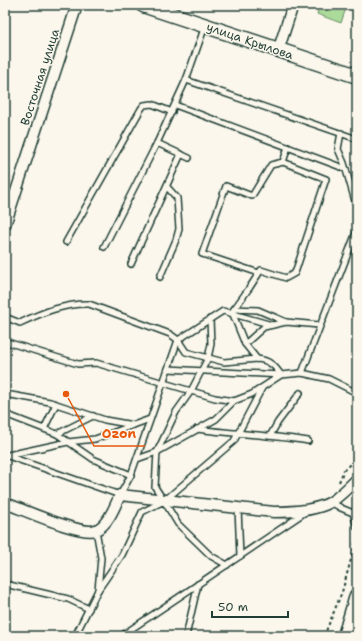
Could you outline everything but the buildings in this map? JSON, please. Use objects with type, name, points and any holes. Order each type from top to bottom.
[{"type":"street","name":"Восточная улица","points":[[5,226],[77,5]]},
{"type":"street","name":"улица Крылова","points":[[143,5],[171,9],[204,26],[357,76]]},
{"type":"street","points":[[278,51],[293,5]]},
{"type":"street","points":[[5,503],[84,531],[96,530],[104,524],[120,495],[274,512],[294,512],[310,509],[331,502],[357,479]]},
{"type":"street","points":[[345,636],[357,596]]},
{"type":"lane","points":[[104,247],[172,112],[186,80],[204,26]]},
{"type":"lane","points":[[186,80],[357,139]]},
{"type":"lane","points":[[66,242],[141,108],[144,105],[152,104],[172,112]]},
{"type":"lane","points":[[175,105],[346,169]]},
{"type":"lane","points":[[341,133],[338,149],[346,169],[357,208]]},
{"type":"lane","points":[[157,143],[188,158]]},
{"type":"lane","points":[[283,162],[288,147]]},
{"type":"lane","points":[[131,264],[181,154]]},
{"type":"lane","points":[[233,311],[259,273],[260,270],[286,278],[295,273],[326,179],[283,162],[270,165],[252,196],[226,186],[202,254],[259,273]]},
{"type":"lane","points":[[160,277],[176,240],[179,229],[177,198],[167,187]]},
{"type":"lane","points":[[302,373],[319,325],[357,230],[357,220]]},
{"type":"lane","points":[[5,317],[20,323],[34,316],[75,303],[89,304],[170,334],[178,340],[186,352],[224,362],[257,358],[262,359],[274,365],[281,375]]},
{"type":"lane","points":[[6,455],[120,495],[131,475],[137,459],[178,340],[223,311],[258,310],[286,322]]},
{"type":"lane","points":[[233,311],[272,325]]},
{"type":"lane","points":[[233,311],[244,344],[257,358]]},
{"type":"lane","points":[[210,319],[211,344],[208,358],[191,391],[176,412],[157,452],[155,487],[178,524],[211,556],[227,565]]},
{"type":"lane","points":[[244,344],[264,327],[286,322],[319,325]]},
{"type":"lane","points":[[5,340],[7,342],[78,364],[96,363],[216,398],[234,401]]},
{"type":"lane","points":[[168,369],[281,375],[302,373],[329,379],[357,393]]},
{"type":"lane","points":[[137,459],[157,452],[216,419],[234,401],[252,394],[281,375]]},
{"type":"lane","points":[[75,636],[98,590],[122,555],[142,512],[164,501],[234,441],[262,387]]},
{"type":"lane","points":[[270,436],[278,422],[300,393]]},
{"type":"lane","points":[[5,398],[11,395],[56,404],[105,420],[134,425]]},
{"type":"lane","points":[[44,428],[56,404]]},
{"type":"lane","points":[[5,414],[57,434],[93,459],[131,475]]},
{"type":"lane","points":[[57,434],[93,416]]},
{"type":"lane","points":[[6,455],[68,442],[95,439],[150,419]]},
{"type":"lane","points":[[197,429],[308,441]]},
{"type":"lane","points":[[331,502],[353,513],[357,527]]},
{"type":"lane","points":[[238,508],[240,556]]},
{"type":"lane","points":[[121,636],[310,509]]},
{"type":"lane","points":[[96,530],[101,558],[98,590]]},
{"type":"lane","points":[[5,584],[68,599],[88,609]]},
{"type":"lane","points":[[186,636],[198,584]]},
{"type":"path","points":[[324,636],[342,592],[357,538]]},
{"type":"green space","points":[[320,5],[347,5],[341,23],[317,14]]},
{"type":"place","name":"Ozon","points":[[66,394]]}]
